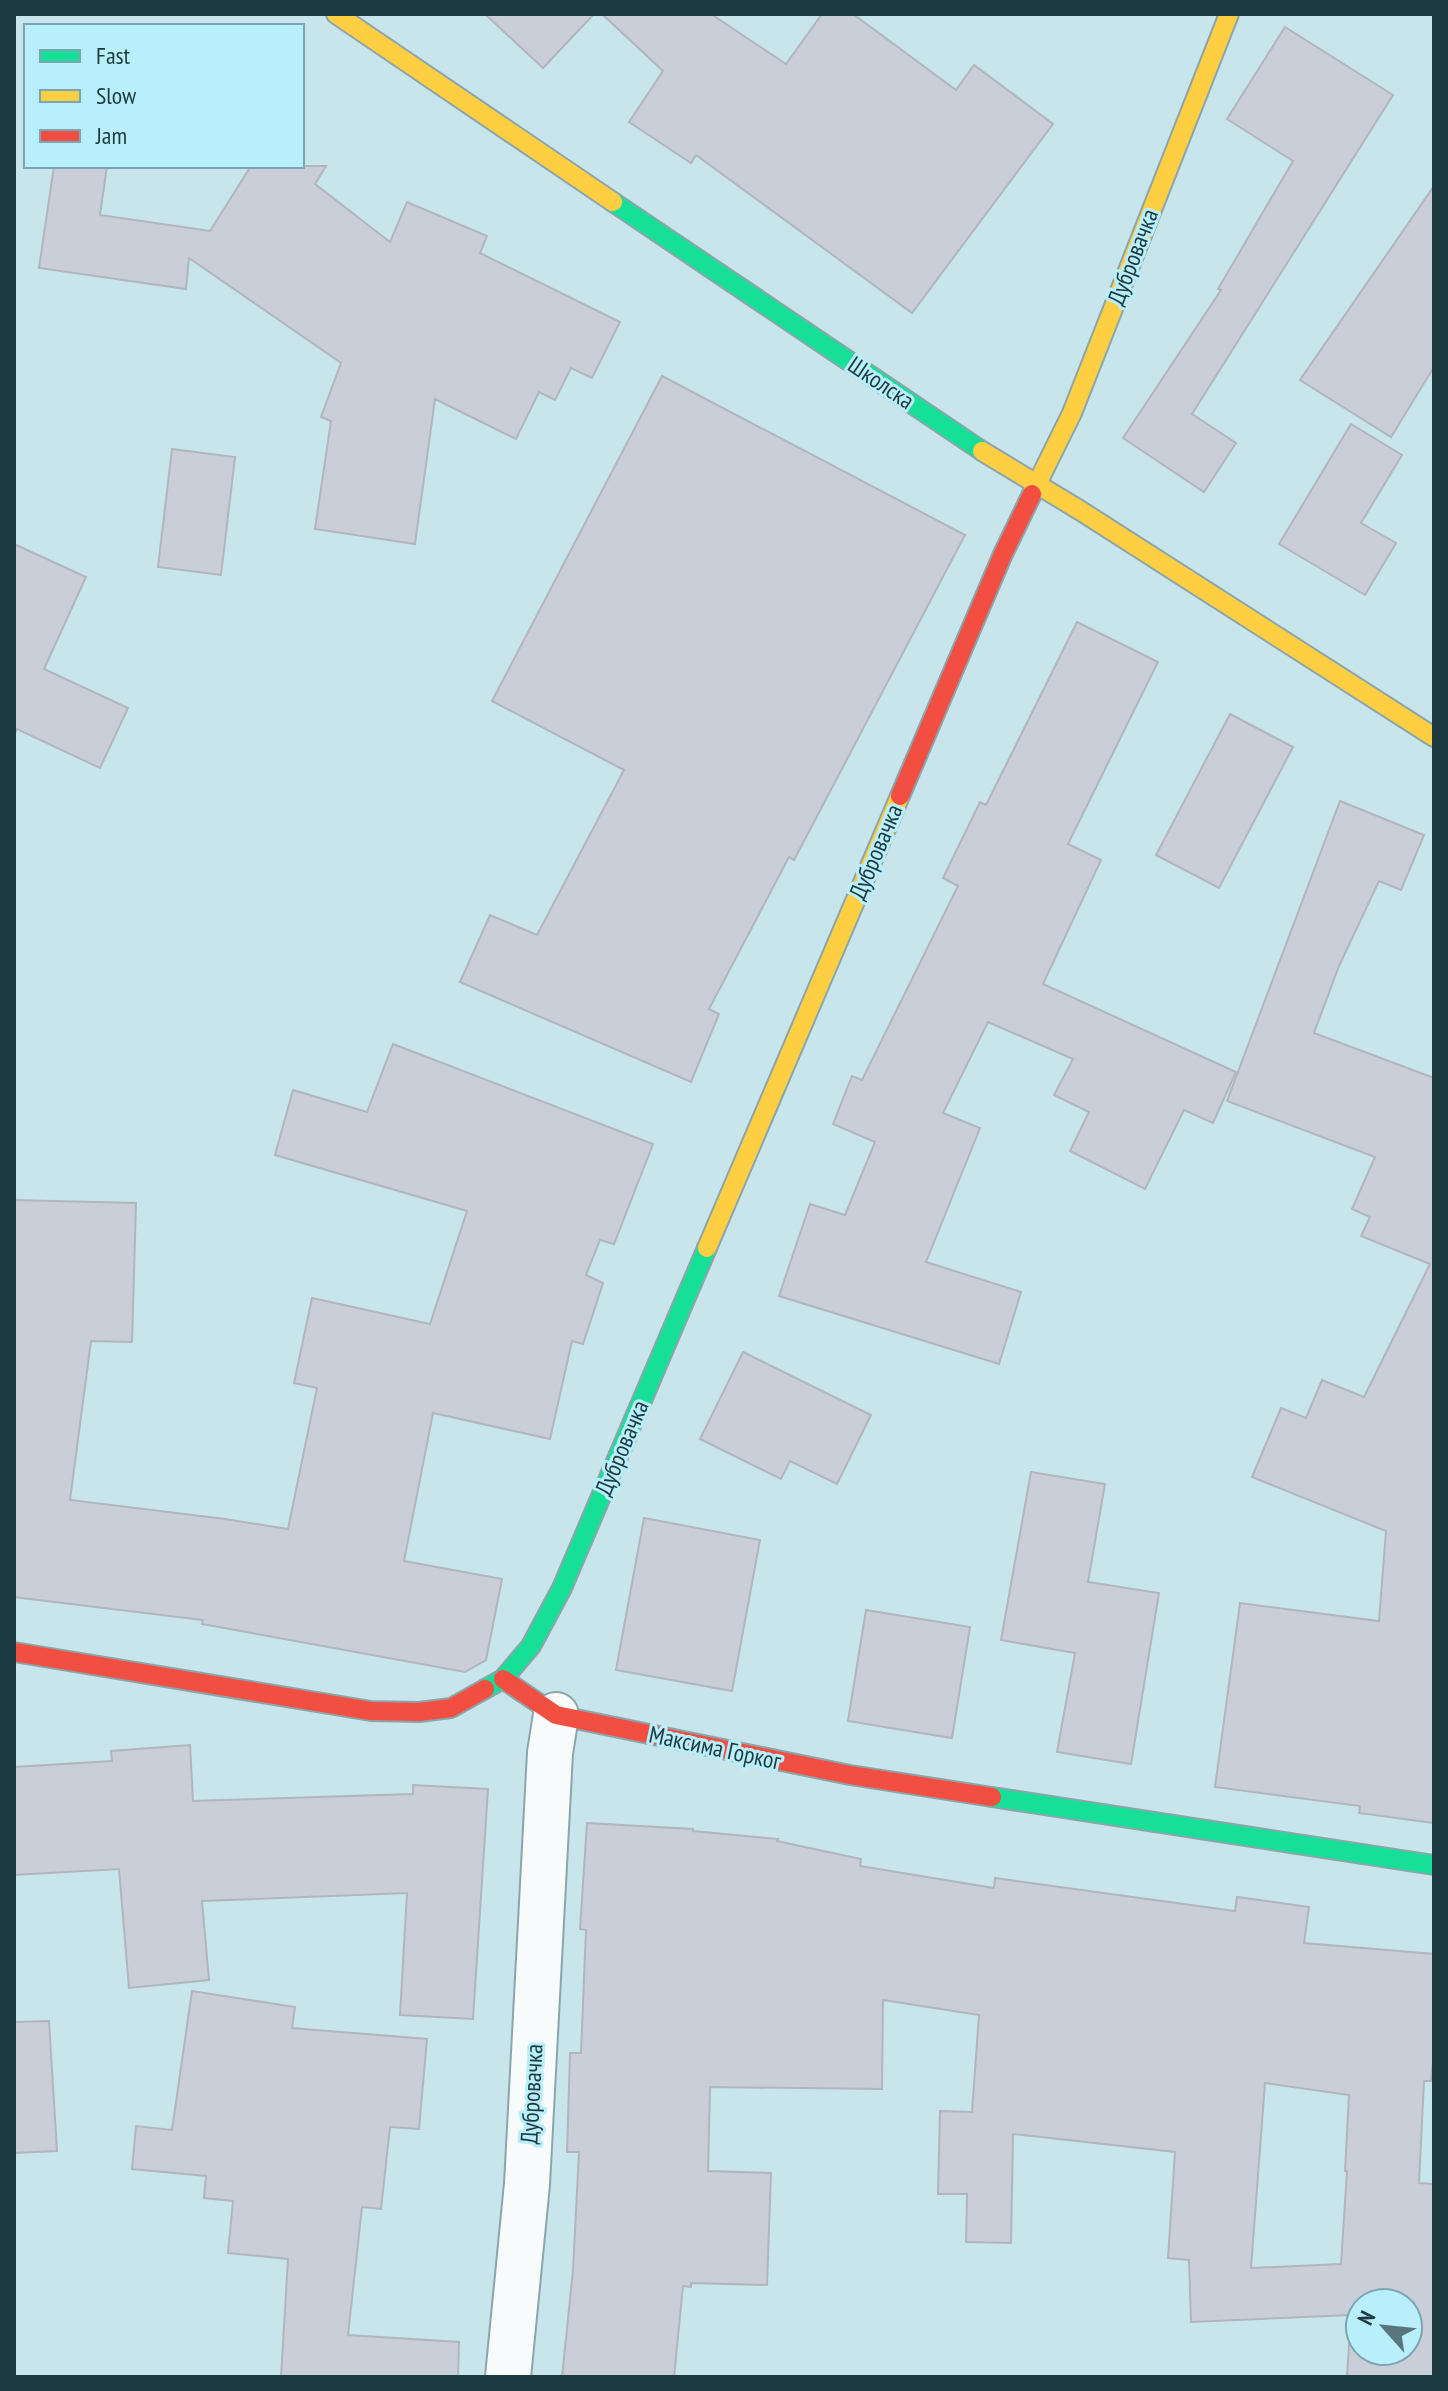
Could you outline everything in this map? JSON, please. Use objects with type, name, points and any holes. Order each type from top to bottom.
[{"type":"street","name":"Школска","points":[[336,14],[1035,486],[1081,511],[1434,737]]},
{"type":"street","name":"Дубровачка","points":[[503,1679],[531,1646],[562,1588],[1003,554],[1072,413],[1229,14]]},
{"type":"street","points":[[14,1652],[371,1711],[419,1712],[451,1708],[503,1679]]},
{"type":"street","name":"Максима Горког","points":[[503,1679],[556,1715],[850,1775],[1434,1865]]},
{"type":"street","name":"Дубровачка","points":[[508,2377],[527,2184],[550,1753],[556,1715]]},
{"type":"building","points":[[485,14],[594,14],[543,68]]},
{"type":"building","points":[[602,14],[711,14],[786,64],[822,14],[853,14],[956,90],[974,65],[1053,124],[912,313],[696,155],[691,163],[629,122],[663,71]]},
{"type":"building","points":[[1285,27],[1393,95],[1192,414],[1236,443],[1204,492],[1123,438],[1221,290],[1218,289],[1293,161],[1227,119]]},
{"type":"building","points":[[326,166],[315,184],[390,242],[407,202],[487,236],[480,253],[620,322],[592,378],[571,368],[555,400],[539,392],[516,439],[435,399],[415,544],[315,529],[331,421],[321,417],[341,363],[189,258],[186,289],[39,268],[54,168],[107,168],[100,215],[210,231],[250,168]]},
{"type":"building","points":[[1434,186],[1434,367],[1391,437],[1300,380]]},
{"type":"building","points":[[662,376],[965,535],[794,860],[789,857],[709,1009],[719,1014],[691,1082],[460,982],[490,915],[537,935],[624,770],[492,701]]},
{"type":"building","points":[[1351,424],[1402,455],[1361,523],[1396,543],[1365,595],[1279,544]]},
{"type":"building","points":[[172,449],[235,457],[221,575],[158,567]]},
{"type":"building","points":[[14,544],[86,577],[44,669],[128,708],[100,768],[17,729],[14,735]]},
{"type":"building","points":[[1077,622],[1158,662],[1068,844],[1101,860],[1043,984],[1236,1072],[1213,1123],[1184,1110],[1145,1189],[1070,1151],[1089,1112],[1054,1095],[1073,1059],[988,1022],[943,1113],[980,1128],[926,1262],[1021,1292],[999,1364],[779,1296],[810,1204],[845,1215],[875,1142],[833,1124],[852,1076],[862,1080],[958,886],[943,878],[980,802],[986,805]]},
{"type":"building","points":[[1230,714],[1293,747],[1219,888],[1156,855]]},
{"type":"building","points":[[1340,801],[1424,835],[1401,890],[1379,881],[1339,966],[1314,1033],[1434,1078],[1434,1823],[1359,1813],[1360,1806],[1215,1787],[1240,1603],[1379,1621],[1386,1531],[1252,1477],[1281,1408],[1306,1418],[1322,1380],[1364,1397],[1430,1264],[1361,1236],[1370,1217],[1352,1209],[1375,1157],[1227,1101]]},
{"type":"building","points":[[393,1044],[653,1144],[614,1244],[600,1240],[586,1275],[603,1283],[583,1344],[572,1341],[550,1439],[433,1413],[404,1561],[502,1579],[486,1660],[465,1672],[202,1624],[203,1620],[14,1597],[14,1200],[136,1203],[132,1342],[91,1341],[70,1500],[288,1529],[317,1388],[294,1383],[312,1298],[430,1324],[467,1211],[275,1155],[293,1090],[367,1112]]},
{"type":"building","points":[[743,1352],[871,1415],[837,1484],[790,1461],[781,1479],[700,1439]]},
{"type":"building","points":[[1031,1472],[1105,1484],[1088,1582],[1159,1593],[1131,1764],[1057,1752],[1075,1653],[1001,1640]]},
{"type":"building","points":[[644,1518],[760,1540],[732,1691],[616,1670]]},
{"type":"building","points":[[866,1610],[970,1627],[952,1738],[848,1721]]},
{"type":"building","points":[[190,1745],[193,1801],[413,1794],[413,1785],[488,1789],[473,2019],[400,2015],[407,1893],[202,1901],[209,1980],[129,1988],[119,1869],[14,1875],[14,1767],[112,1761],[111,1751]]},
{"type":"building","points":[[587,1823],[693,1829],[778,1839],[861,1859],[860,1866],[994,1888],[995,1878],[1235,1911],[1237,1897],[1309,1907],[1304,1943],[1434,1954],[1434,2051],[1431,2081],[1424,2081],[1419,2183],[1434,2184],[1434,2377],[1347,2377],[1348,2367],[1424,2367],[1424,2287],[1344,2287],[1344,2315],[1191,2322],[1189,2260],[1168,2258],[1175,2152],[1013,2134],[1011,2243],[966,2242],[967,2194],[938,2194],[940,2111],[972,2112],[979,2015],[883,2000],[882,2089],[710,2087],[708,2171],[771,2173],[767,2285],[691,2283],[691,2287],[683,2286],[674,2377],[562,2377],[573,2270],[579,2152],[567,2152],[570,2053],[581,2053],[586,1930],[580,1929]],"holes":[[[1265,2083],[1349,2095],[1341,2264],[1251,2268]]]},
{"type":"building","points":[[192,1991],[295,2007],[292,2028],[427,2039],[419,2129],[390,2127],[381,2209],[362,2207],[348,2335],[459,2342],[458,2377],[281,2377],[288,2259],[228,2253],[233,2201],[204,2198],[206,2176],[132,2169],[136,2126],[172,2130]]},
{"type":"building","points":[[49,2021],[57,2151],[14,2153],[14,2022]]},
{"type":"traffic: fast","points":[[613,202],[982,451]]},
{"type":"traffic: fast","points":[[485,1689],[503,1679],[531,1646],[562,1588],[707,1248]]},
{"type":"traffic: fast","points":[[992,1797],[1434,1865]]},
{"type":"traffic: slow","points":[[336,14],[613,202]]},
{"type":"traffic: slow","points":[[1032,494],[1072,413],[1229,14]]},
{"type":"traffic: slow","points":[[982,451],[1434,737]]},
{"type":"traffic: slow","points":[[707,1248],[900,796]]},
{"type":"traffic: jam","points":[[900,796],[1003,554],[1032,494]]},
{"type":"traffic: jam","points":[[14,1652],[371,1711],[419,1712],[451,1708],[485,1689]]},
{"type":"traffic: jam","points":[[503,1679],[556,1715],[850,1775],[992,1797]]}]
